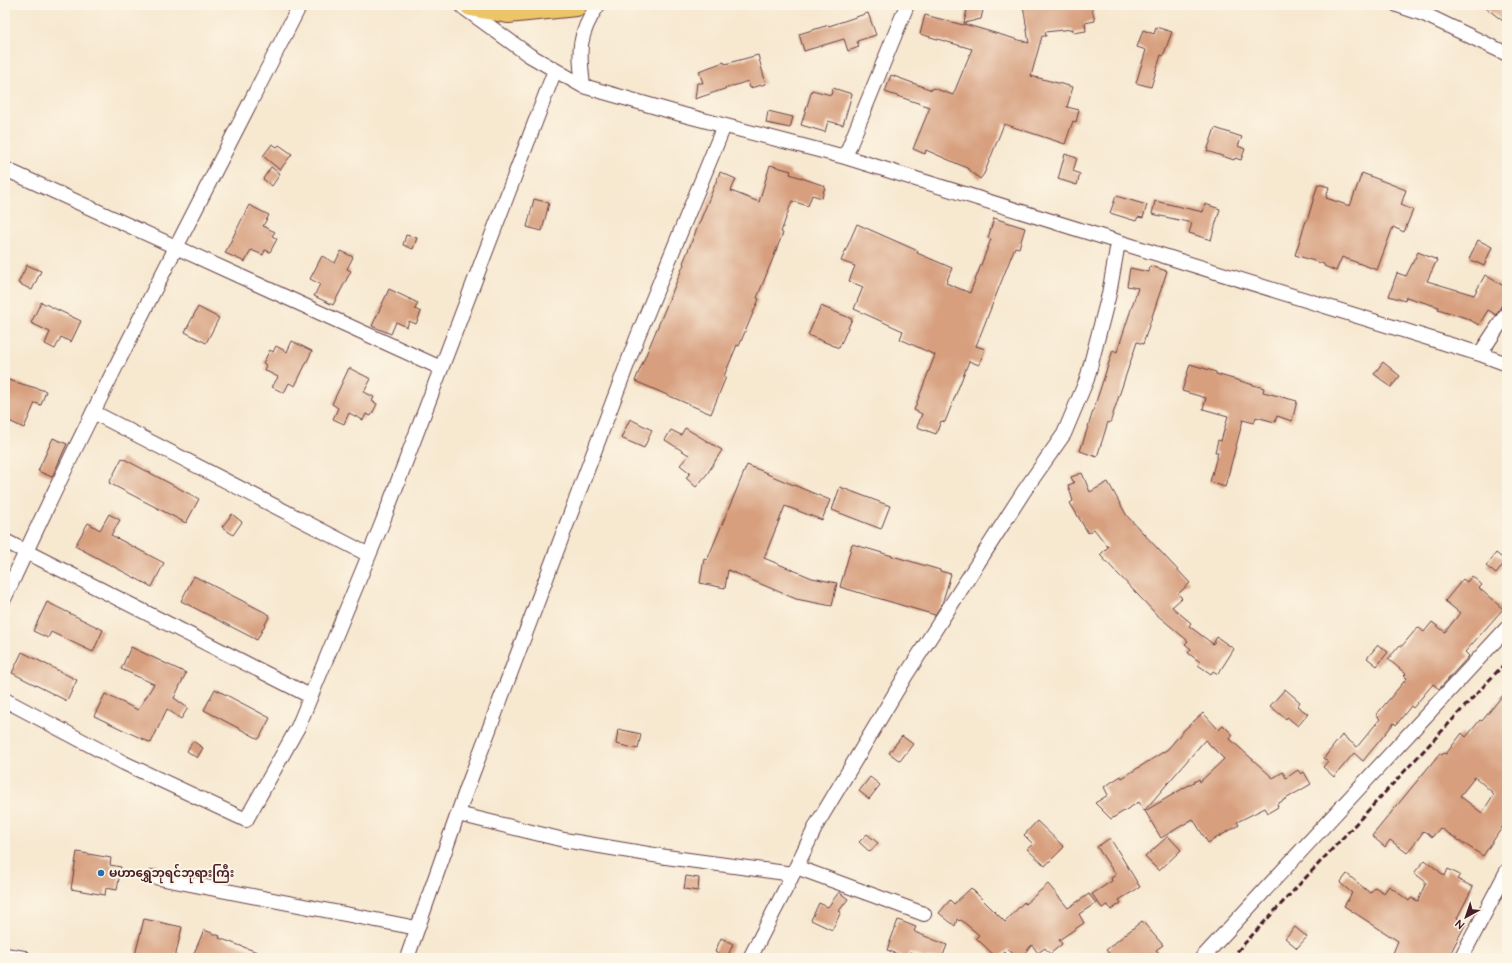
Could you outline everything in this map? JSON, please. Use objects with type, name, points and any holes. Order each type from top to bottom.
[{"type":"highway","points":[[471,5],[508,12],[576,5]]},
{"type":"street","points":[[5,597],[93,412],[300,5]]},
{"type":"street","points":[[460,5],[529,55],[583,86],[724,126],[845,157],[1118,243],[1480,354],[1507,364]]},
{"type":"street","points":[[583,86],[580,56],[582,35],[598,5]]},
{"type":"street","points":[[845,157],[907,5]]},
{"type":"street","points":[[1397,5],[1426,15],[1507,54]]},
{"type":"street","points":[[5,700],[124,763],[246,820],[298,727],[369,555],[555,70]]},
{"type":"street","points":[[406,958],[458,814],[637,338],[724,126]]},
{"type":"street","points":[[5,169],[177,246],[441,368]]},
{"type":"street","points":[[750,958],[817,824],[906,676],[1024,491],[1064,434],[1087,379],[1109,294],[1118,243]]},
{"type":"street","points":[[1480,354],[1507,313]]},
{"type":"street","points":[[93,412],[369,555]]},
{"type":"street","points":[[5,541],[310,696]]},
{"type":"street","points":[[1202,958],[1507,628]]},
{"type":"street","points":[[458,814],[564,840],[666,857],[795,870],[924,914]]},
{"type":"street","points":[[1461,958],[1507,871]]},
{"type":"street","points":[[154,877],[417,928]]},
{"type":"street","points":[[5,955],[24,958]]},
{"type":"building","points":[[968,5],[984,5],[981,19],[964,23]]},
{"type":"building","points":[[1023,5],[1091,5],[1095,21],[1085,23],[1086,31],[1073,33],[1073,29],[1045,32],[1046,36],[1042,36],[1031,76],[1073,87],[1067,107],[1079,110],[1076,122],[1073,121],[1065,144],[1004,124],[984,174],[980,179],[967,168],[926,150],[925,154],[913,149],[930,107],[885,92],[891,75],[932,90],[933,88],[953,95],[972,49],[920,34],[925,15],[964,24],[1029,43]]},
{"type":"building","points":[[1482,5],[1507,5],[1507,24]]},
{"type":"building","points":[[868,13],[876,35],[857,41],[859,47],[848,51],[844,39],[804,51],[799,34]]},
{"type":"building","points":[[1156,27],[1172,32],[1163,56],[1161,55],[1151,87],[1136,83],[1146,50],[1137,47],[1143,30],[1154,34]]},
{"type":"building","points":[[758,55],[766,84],[750,88],[748,81],[695,99],[697,83],[703,83],[699,71],[724,62],[725,64]]},
{"type":"building","points":[[833,88],[852,94],[843,125],[828,121],[825,132],[801,125],[812,90],[831,95]]},
{"type":"building","points":[[768,111],[793,117],[790,128],[766,123]]},
{"type":"building","points":[[1215,128],[1242,137],[1238,146],[1245,149],[1241,160],[1235,158],[1234,160],[1207,151]]},
{"type":"building","points":[[272,144],[277,147],[279,145],[292,154],[280,170],[263,156]]},
{"type":"building","points":[[1065,154],[1077,158],[1073,171],[1080,174],[1077,185],[1058,179]]},
{"type":"building","points":[[770,165],[791,171],[790,174],[825,186],[822,198],[812,195],[808,206],[792,201],[781,232],[783,233],[757,298],[759,299],[739,346],[737,345],[724,376],[726,377],[711,414],[635,381],[684,264],[683,263],[720,172],[736,179],[731,191],[759,202]]},
{"type":"building","points":[[271,167],[280,174],[272,186],[263,179]]},
{"type":"building","points":[[1362,173],[1406,190],[1401,205],[1413,210],[1404,232],[1393,227],[1377,270],[1342,257],[1336,271],[1324,266],[1324,264],[1295,255],[1318,184],[1329,187],[1326,198],[1350,206]]},
{"type":"building","points":[[1116,196],[1147,205],[1143,218],[1138,217],[1136,221],[1110,213]]},
{"type":"building","points":[[534,199],[549,203],[542,231],[527,227]]},
{"type":"building","points":[[1155,201],[1203,212],[1205,204],[1220,209],[1211,240],[1189,233],[1192,223],[1152,214]]},
{"type":"building","points":[[249,205],[269,215],[263,226],[275,232],[272,236],[277,239],[270,252],[265,250],[263,255],[251,250],[245,262],[225,253]]},
{"type":"building","points":[[994,218],[1025,228],[1019,248],[1015,247],[976,346],[985,349],[979,365],[969,361],[945,422],[941,421],[936,434],[917,427],[922,414],[914,410],[935,355],[900,339],[903,331],[854,309],[863,287],[849,281],[855,266],[841,261],[857,224],[952,268],[946,283],[970,293],[991,239],[988,238]]},
{"type":"building","points":[[406,235],[417,238],[413,249],[403,245]]},
{"type":"building","points":[[1478,240],[1492,247],[1484,266],[1469,259]]},
{"type":"building","points":[[341,251],[353,257],[347,269],[351,271],[333,305],[314,296],[320,284],[310,279],[322,256],[335,263]]},
{"type":"building","points":[[1418,252],[1437,260],[1427,281],[1474,295],[1485,275],[1507,288],[1507,296],[1496,315],[1488,310],[1479,325],[1466,318],[1438,309],[1439,307],[1406,297],[1405,301],[1389,296],[1397,273],[1406,276]]},
{"type":"building","points":[[27,265],[41,271],[32,290],[18,283]]},
{"type":"building","points":[[1150,266],[1167,271],[1143,344],[1137,342],[1097,457],[1080,451],[1113,350],[1117,352],[1138,288],[1127,286],[1130,268],[1149,272]]},
{"type":"building","points":[[389,289],[418,303],[415,309],[421,312],[416,324],[409,321],[407,327],[396,322],[391,334],[372,326]]},
{"type":"building","points":[[41,302],[81,321],[71,342],[61,337],[55,349],[45,344],[50,332],[31,323]]},
{"type":"building","points":[[821,306],[852,319],[839,348],[808,335]]},
{"type":"building","points":[[198,307],[219,318],[206,343],[185,332]]},
{"type":"building","points":[[292,341],[312,351],[295,386],[289,383],[284,393],[272,387],[278,377],[264,370],[266,365],[263,363],[270,350],[273,352],[276,346],[287,352]]},
{"type":"building","points":[[1383,362],[1400,376],[1391,387],[1374,374]]},
{"type":"building","points":[[1190,364],[1216,372],[1216,374],[1264,388],[1263,392],[1297,401],[1292,421],[1277,416],[1275,422],[1256,417],[1254,423],[1243,420],[1225,487],[1210,482],[1218,452],[1215,452],[1218,440],[1221,441],[1228,416],[1203,409],[1206,398],[1182,391]]},
{"type":"building","points":[[349,368],[371,379],[364,392],[374,397],[372,401],[377,404],[371,416],[366,414],[363,420],[349,413],[344,424],[333,419],[338,408],[332,404]]},
{"type":"building","points":[[5,379],[46,391],[41,405],[35,403],[24,428],[5,419]]},
{"type":"building","points":[[630,419],[652,430],[644,448],[621,438]]},
{"type":"building","points":[[685,428],[722,450],[707,474],[696,487],[686,478],[690,473],[680,465],[689,455],[665,440],[671,430],[681,435]]},
{"type":"building","points":[[53,438],[67,444],[52,477],[38,471]]},
{"type":"building","points":[[122,458],[199,499],[186,523],[109,483]]},
{"type":"building","points":[[747,465],[830,500],[822,520],[785,506],[764,558],[812,578],[837,583],[832,606],[796,599],[728,570],[725,588],[700,583],[704,559],[707,560]]},
{"type":"building","points":[[1082,473],[1090,492],[1108,482],[1127,516],[1190,583],[1178,594],[1182,598],[1172,607],[1191,623],[1189,626],[1213,644],[1217,637],[1234,649],[1218,674],[1213,671],[1211,674],[1198,665],[1200,662],[1188,653],[1191,649],[1185,644],[1188,641],[1156,614],[1100,555],[1108,547],[1094,529],[1088,533],[1070,503],[1073,501],[1068,485],[1074,483],[1071,477]]},
{"type":"building","points":[[840,487],[890,506],[881,529],[832,510]]},
{"type":"building","points":[[109,514],[120,520],[111,535],[164,563],[152,587],[75,546],[88,523],[100,530]]},
{"type":"building","points":[[232,514],[242,522],[233,535],[222,527]]},
{"type":"building","points":[[852,544],[951,574],[942,604],[935,615],[840,587]]},
{"type":"building","points":[[1496,553],[1506,561],[1496,574],[1486,566]]},
{"type":"building","points":[[194,576],[270,615],[257,640],[181,601]]},
{"type":"building","points":[[1472,576],[1482,585],[1479,588],[1503,609],[1465,652],[1469,656],[1439,689],[1433,684],[1413,708],[1411,706],[1396,725],[1394,723],[1363,761],[1354,753],[1334,777],[1323,767],[1328,761],[1324,758],[1342,735],[1357,747],[1380,719],[1376,715],[1407,678],[1404,676],[1406,674],[1388,659],[1400,645],[1402,646],[1418,627],[1424,632],[1432,622],[1445,632],[1460,613],[1445,601],[1463,579],[1467,582]]},
{"type":"building","points":[[47,602],[103,630],[93,652],[51,632],[48,638],[33,631]]},
{"type":"building","points":[[1378,645],[1388,652],[1377,666],[1367,658]]},
{"type":"building","points":[[131,647],[186,673],[174,698],[188,708],[181,719],[167,709],[151,743],[94,716],[105,694],[138,710],[154,684],[121,669]]},
{"type":"building","points":[[22,652],[77,680],[67,701],[12,673]]},
{"type":"building","points":[[215,689],[270,718],[259,739],[204,710]]},
{"type":"building","points":[[1285,689],[1300,702],[1297,706],[1308,714],[1298,726],[1287,717],[1286,719],[1270,706]]},
{"type":"building","points":[[1507,690],[1507,820],[1483,856],[1440,828],[1432,837],[1424,831],[1407,853],[1390,840],[1385,847],[1372,836],[1440,753],[1442,755],[1444,753],[1446,754],[1462,733],[1466,737],[1480,720],[1482,721]],"holes":[[[1475,777],[1494,794],[1482,813],[1460,796]]]},
{"type":"building","points":[[1203,713],[1219,730],[1223,725],[1233,735],[1230,739],[1273,778],[1283,772],[1286,778],[1298,770],[1301,774],[1304,772],[1311,784],[1277,804],[1278,807],[1268,813],[1265,808],[1237,822],[1239,825],[1208,843],[1193,819],[1161,838],[1145,811],[1199,779],[1200,782],[1224,759],[1205,740],[1144,811],[1139,802],[1111,819],[1095,803],[1108,795],[1104,787],[1121,776],[1122,778],[1168,749],[1184,730]]},
{"type":"building","points":[[618,729],[641,734],[638,749],[616,744]]},
{"type":"building","points":[[902,736],[913,744],[900,761],[889,753]]},
{"type":"building","points":[[193,741],[203,748],[197,758],[187,751]]},
{"type":"building","points":[[870,777],[880,785],[869,799],[859,791]]},
{"type":"building","points":[[1037,821],[1064,847],[1045,866],[1027,849],[1033,844],[1024,835]]},
{"type":"building","points":[[867,834],[878,843],[870,852],[859,842]]},
{"type":"building","points":[[1168,836],[1181,850],[1159,871],[1145,857]]},
{"type":"building","points":[[1110,838],[1140,887],[1119,900],[1121,903],[1111,910],[1108,905],[1102,908],[1092,894],[1112,881],[1111,878],[1116,875],[1097,847]]},
{"type":"building","points":[[77,852],[111,858],[110,865],[121,867],[117,890],[106,888],[105,895],[71,889]]},
{"type":"building","points":[[1425,860],[1445,876],[1448,869],[1460,875],[1457,879],[1473,887],[1457,918],[1466,923],[1448,958],[1391,958],[1398,941],[1344,906],[1352,893],[1340,883],[1347,874],[1370,893],[1375,887],[1384,893],[1389,886],[1409,901],[1411,898],[1418,901],[1426,882],[1414,873]]},
{"type":"building","points":[[686,876],[699,878],[698,891],[684,889]]},
{"type":"building","points":[[1048,884],[1068,908],[1089,894],[1096,903],[1079,914],[1084,923],[1059,940],[1062,944],[1050,954],[1045,948],[1038,953],[1032,945],[1020,958],[1017,958],[1008,949],[999,958],[997,958],[976,938],[979,935],[961,920],[959,921],[957,919],[955,926],[939,913],[950,900],[954,904],[971,888],[1005,922],[1024,902],[1025,904]]},
{"type":"building","points":[[839,892],[848,899],[839,911],[841,912],[832,930],[811,920],[819,903],[828,907]]},
{"type":"building","points":[[144,919],[182,927],[175,958],[148,958],[135,955]]},
{"type":"building","points":[[898,920],[916,927],[914,931],[917,933],[947,945],[942,958],[924,958],[910,952],[908,958],[887,950]]},
{"type":"building","points":[[1142,921],[1163,945],[1156,950],[1163,958],[1113,958],[1106,950]]},
{"type":"building","points":[[1295,927],[1307,937],[1297,948],[1285,938]]},
{"type":"building","points":[[204,930],[220,936],[219,938],[271,957],[192,958]]},
{"type":"building","points":[[721,938],[733,944],[727,958],[715,952]]},
{"type":"railway","points":[[1231,958],[1507,661]]},
{"type":"place","name":"မဟာရွှေဘုရင်ဘုရားကြီး","points":[[101,873]]}]
